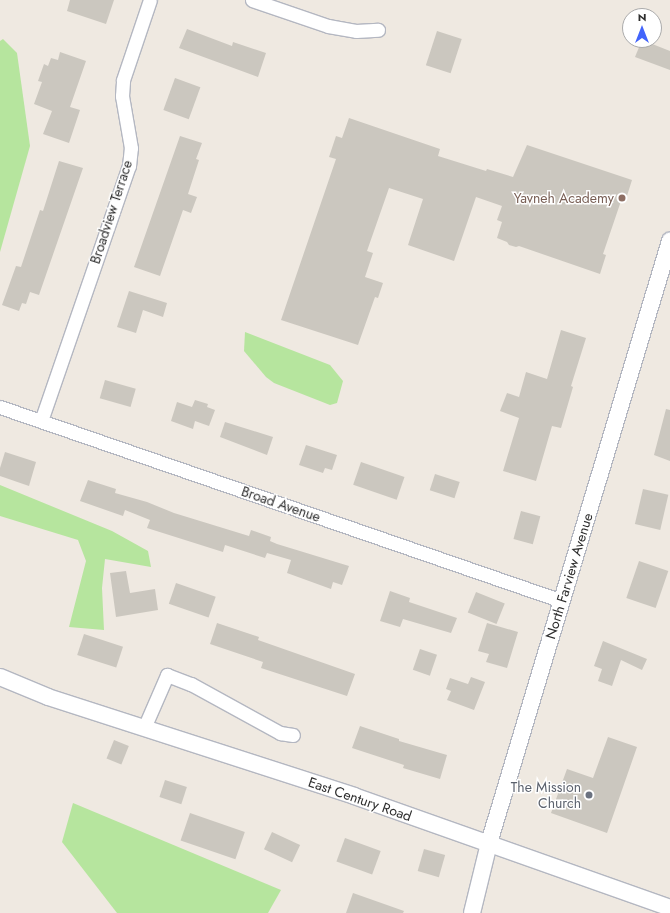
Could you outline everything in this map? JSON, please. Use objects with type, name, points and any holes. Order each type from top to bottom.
[{"type":"street","name":"Broadview Terrace","points":[[41,421],[129,166],[131,148],[122,96],[123,80],[150,0]]},
{"type":"street","points":[[252,0],[328,26],[356,31],[378,30]]},
{"type":"street","name":"North Farview Avenue","points":[[472,913],[489,843],[670,241]]},
{"type":"street","name":"Broad Avenue","points":[[0,407],[562,601]]},
{"type":"street","points":[[144,728],[167,675],[191,684],[280,733],[292,735]]},
{"type":"street","name":"East Century Road","points":[[0,677],[48,697]]},
{"type":"street","name":"East Century Road","points":[[0,685],[48,697],[354,796],[670,908]]},
{"type":"green space","points":[[3,39],[17,53],[30,146],[0,252],[0,41]]},
{"type":"green space","points":[[245,332],[330,365],[343,381],[337,403],[330,405],[274,383],[266,377],[244,351]]},
{"type":"green space","points":[[0,485],[112,531],[148,551],[151,567],[105,559],[102,588],[104,630],[69,627],[86,561],[78,540],[0,516]]},
{"type":"green space","points":[[73,803],[281,890],[268,913],[117,913],[62,842]]},
{"type":"building","points":[[70,0],[114,0],[106,24],[67,11]]},
{"type":"building","points":[[187,29],[232,46],[233,42],[266,53],[258,77],[179,48]]},
{"type":"building","points":[[437,31],[462,39],[451,73],[426,65]]},
{"type":"building","points":[[639,48],[662,48],[670,51],[670,70],[635,57]]},
{"type":"building","points":[[60,52],[86,61],[70,107],[80,110],[69,143],[43,134],[52,111],[34,104],[42,82],[38,81],[44,64],[48,66],[51,58],[58,60]]},
{"type":"building","points":[[175,78],[200,87],[189,119],[163,110]]},
{"type":"building","points":[[349,118],[440,149],[438,156],[486,171],[487,169],[513,177],[527,145],[632,180],[626,199],[622,198],[603,254],[606,255],[600,274],[519,246],[516,247],[509,245],[507,242],[497,238],[502,222],[497,220],[502,206],[476,197],[454,261],[408,245],[423,199],[389,188],[367,251],[373,253],[365,277],[383,283],[378,298],[375,297],[358,345],[281,320],[336,159],[329,157],[336,136],[342,138]]},
{"type":"building","points":[[180,136],[202,143],[196,159],[199,160],[188,194],[197,197],[191,213],[183,210],[160,276],[134,267]]},
{"type":"building","points":[[59,161],[83,168],[39,295],[30,292],[26,304],[22,303],[19,311],[2,305],[16,266],[21,267],[40,210],[43,211]]},
{"type":"building","points":[[129,291],[167,303],[163,317],[143,310],[136,333],[117,327]]},
{"type":"building","points":[[561,330],[586,338],[571,386],[573,387],[561,428],[552,426],[536,481],[503,471],[519,418],[500,411],[507,393],[519,397],[526,372],[547,379]]},
{"type":"building","points":[[105,380],[136,389],[131,407],[100,398]]},
{"type":"building","points":[[195,400],[208,404],[207,407],[215,410],[209,426],[195,421],[193,429],[171,421],[177,402],[192,407]]},
{"type":"building","points":[[666,409],[670,410],[670,461],[654,455]]},
{"type":"building","points":[[225,422],[273,437],[267,455],[220,437]]},
{"type":"building","points":[[306,445],[337,455],[332,470],[325,468],[323,473],[299,465]]},
{"type":"building","points":[[5,452],[36,462],[29,486],[0,476],[0,468]]},
{"type":"building","points":[[361,462],[404,477],[397,500],[353,485]]},
{"type":"building","points":[[435,474],[460,482],[454,498],[430,490]]},
{"type":"building","points":[[88,480],[116,489],[115,493],[147,502],[174,513],[249,536],[251,530],[271,537],[270,541],[277,544],[349,566],[342,585],[333,582],[331,589],[287,573],[291,560],[267,553],[265,558],[225,545],[223,552],[147,528],[150,520],[125,510],[123,516],[80,501]]},
{"type":"building","points":[[643,489],[668,495],[660,530],[635,524]]},
{"type":"building","points":[[521,511],[540,516],[533,544],[513,539]]},
{"type":"building","points":[[639,561],[668,571],[656,608],[626,598]]},
{"type":"building","points":[[126,571],[130,593],[155,589],[158,610],[116,617],[110,573]]},
{"type":"building","points":[[176,583],[216,597],[209,617],[169,604]]},
{"type":"building","points":[[390,591],[410,598],[409,602],[457,618],[451,633],[403,619],[400,627],[380,621]]},
{"type":"building","points":[[476,592],[505,604],[497,624],[468,612]]},
{"type":"building","points":[[217,623],[259,637],[258,640],[355,674],[347,696],[261,668],[263,662],[210,644]]},
{"type":"building","points":[[487,623],[518,632],[507,668],[486,662],[489,654],[478,651]]},
{"type":"building","points":[[84,634],[123,647],[116,668],[77,655]]},
{"type":"building","points":[[603,641],[647,659],[642,670],[621,660],[612,686],[598,681],[602,669],[594,666]]},
{"type":"building","points":[[420,649],[437,655],[430,676],[413,670]]},
{"type":"building","points":[[471,677],[485,682],[474,710],[447,700],[451,691],[446,689],[450,678],[468,684]]},
{"type":"building","points":[[360,726],[399,739],[399,741],[447,755],[440,779],[403,768],[404,765],[352,748]]},
{"type":"building","name":"The Mission Church","points":[[608,737],[637,747],[607,833],[551,813],[567,769],[593,778]]},
{"type":"building","points":[[114,740],[129,746],[121,765],[107,759]]},
{"type":"building","points":[[165,780],[187,787],[181,804],[159,797]]},
{"type":"building","points":[[190,813],[245,832],[235,859],[181,840]]},
{"type":"building","points":[[272,832],[300,845],[292,862],[264,849]]},
{"type":"building","points":[[345,838],[381,851],[372,874],[336,861]]},
{"type":"building","points":[[424,849],[445,855],[439,877],[418,871]]},
{"type":"building","points":[[353,893],[404,911],[403,913],[346,913]]},
{"type":"place","name":"Yavneh Academy","points":[[622,198]]},
{"type":"place","name":"The Mission Church","points":[[589,795]]}]
